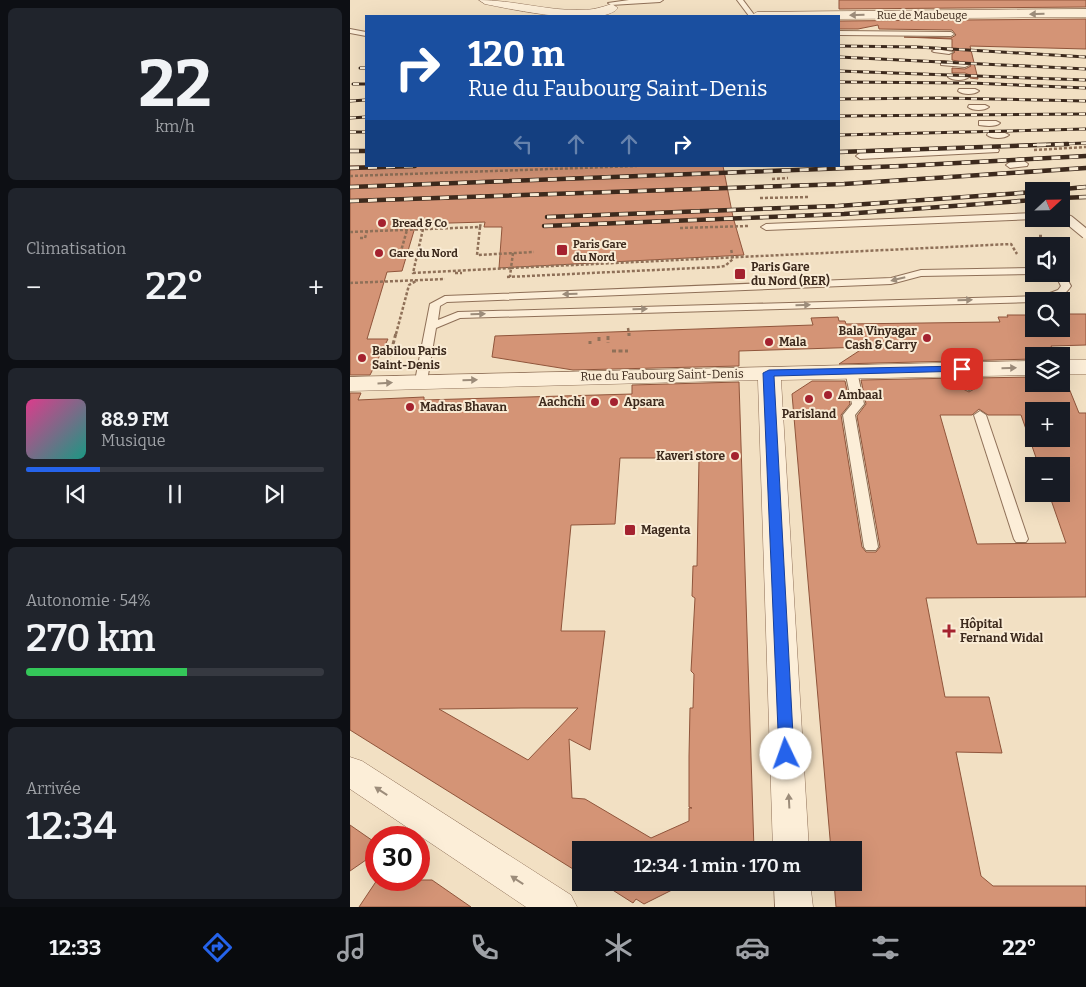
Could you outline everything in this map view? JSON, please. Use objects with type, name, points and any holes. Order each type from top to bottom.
[{"type":"street","points":[[485,0],[561,14],[589,14],[611,4],[628,15]]},
{"type":"street","name":"Rue de Maubeuge","points":[[840,17],[951,18],[1086,13]]},
{"type":"street","points":[[1070,368],[1086,367]]},
{"type":"street","name":"Rue du Faubourg Saint-Denis","points":[[350,384],[851,371],[966,378],[1025,369]]},
{"type":"street","points":[[769,373],[791,841]]},
{"type":"street","points":[[350,771],[558,907]]},
{"type":"street","points":[[793,891],[794,907]]},
{"type":"lane","points":[[611,4],[660,0]]},
{"type":"lane","points":[[740,0],[751,15]]},
{"type":"lane","points":[[350,31],[365,34]]},
{"type":"lane","points":[[840,35],[950,34]]},
{"type":"lane","points":[[840,35],[918,39]]},
{"type":"lane","points":[[936,51],[949,52]]},
{"type":"lane","points":[[944,64],[965,64]]},
{"type":"lane","points":[[952,77],[965,77]]},
{"type":"lane","points":[[962,91],[975,92]]},
{"type":"lane","points":[[972,107],[986,107]]},
{"type":"lane","points":[[982,123],[996,123]]},
{"type":"lane","points":[[991,135],[1004,135]]},
{"type":"lane","points":[[860,156],[995,150]]},
{"type":"lane","points":[[1010,165],[1024,164]]},
{"type":"lane","points":[[766,227],[1025,216]]},
{"type":"lane","points":[[1070,221],[1086,234]]},
{"type":"lane","points":[[421,381],[435,304],[444,299],[891,281],[921,273],[1025,271]]},
{"type":"lane","points":[[431,326],[458,315],[1043,299],[1062,292],[1066,286],[1064,282]]},
{"type":"lane","points":[[851,371],[858,404],[849,415],[871,547]]},
{"type":"lane","points":[[980,415],[1020,539]]},
{"type":"path","points":[[350,176],[608,167]]},
{"type":"path","points":[[772,179],[788,178]]},
{"type":"path","points":[[760,198],[810,197]]},
{"type":"path","points":[[481,222],[477,255],[534,252]]},
{"type":"path","points":[[350,232],[480,227]]},
{"type":"path","points":[[680,228],[722,227]]},
{"type":"path","points":[[399,258],[407,230]]},
{"type":"path","points":[[360,238],[365,238],[367,231]]},
{"type":"path","points":[[512,253],[511,268],[1011,244],[1019,256]]},
{"type":"path","points":[[731,249],[733,256]]},
{"type":"path","points":[[501,277],[706,268],[725,266],[733,256]]},
{"type":"path","points":[[455,273],[462,273]]},
{"type":"path","points":[[350,283],[446,279]]},
{"type":"path","points":[[389,359],[409,286],[419,280]]},
{"type":"path","points":[[599,336],[599,343]]},
{"type":"path","points":[[608,336],[608,343]]},
{"type":"path","points":[[612,351],[628,351]]},
{"type":"building","points":[[839,0],[1086,0],[1086,7],[839,9]]},
{"type":"building","points":[[1086,19],[1086,49],[970,46],[978,79],[970,78],[970,75],[965,73],[952,73],[952,68],[965,69],[971,66],[969,63],[952,60],[952,54],[955,52],[952,50],[952,39],[904,37],[951,38],[956,35],[952,30],[879,29],[878,25],[858,29],[840,29],[840,21]]},
{"type":"building","points":[[350,166],[723,167],[733,217],[744,255],[499,268],[502,227],[484,227],[485,222],[416,224],[402,271],[387,272],[367,339],[388,339],[370,375],[350,375]]},
{"type":"building","points":[[1070,314],[1086,314],[1086,345],[1025,347],[1025,359],[839,364],[865,347],[739,351],[739,366],[573,370],[492,357],[495,336],[813,325],[811,318],[838,317],[839,321],[845,321],[846,324],[1000,322],[998,317],[1008,317],[1007,315],[1025,315],[1025,337],[1070,337]]},
{"type":"building","name":"Hôpital Fernand Widal","points":[[1025,377],[1025,392],[1070,391],[1079,413],[1086,413],[1086,597],[926,598],[945,697],[989,697],[1002,753],[956,752],[981,876],[993,886],[1086,886],[1086,907],[836,907],[835,891],[862,891],[862,841],[830,841],[792,394],[812,381],[845,381],[850,404],[841,415],[862,547],[866,552],[876,552],[880,547],[857,416],[866,404],[861,380],[958,378],[961,388],[969,392],[976,388],[974,378]],"holes":[[[1025,402],[1070,402],[1070,447],[1032,447],[1036,457],[1070,457],[1070,502],[1052,502],[1066,543],[977,544],[940,415],[972,415],[979,409],[988,415],[1021,415],[1025,426]]]},
{"type":"building","points":[[739,382],[754,841],[572,841],[572,868],[350,730],[350,393],[361,393],[358,400],[424,397],[424,400],[632,394],[632,385]],"holes":[[[620,458],[699,458],[697,566],[693,566],[692,596],[695,598],[691,671],[694,674],[693,708],[690,708],[689,756],[689,807],[692,808],[689,808],[689,821],[651,838],[585,799],[572,798],[569,739],[590,750],[605,631],[561,631],[571,525],[615,524]],[[578,708],[528,760],[439,709]]]},
{"type":"building","points":[[350,825],[365,835],[365,861],[350,871]]},
{"type":"building","points":[[430,880],[432,880],[471,907],[359,907],[370,891],[430,891]]},
{"type":"building","points":[[614,891],[670,891],[644,904],[636,899],[633,903]]},
{"type":"railway","points":[[840,46],[917,47],[1086,57]]},
{"type":"railway","points":[[840,57],[1086,69]]},
{"type":"railway","points":[[360,68],[365,68]]},
{"type":"railway","points":[[840,71],[1086,80]]},
{"type":"railway","points":[[840,82],[971,83],[1086,88]]},
{"type":"railway","points":[[353,84],[365,84]]},
{"type":"railway","points":[[840,99],[940,98],[1086,101]]},
{"type":"railway","points":[[350,101],[365,100]]},
{"type":"railway","points":[[840,116],[1086,114]]},
{"type":"railway","points":[[350,118],[365,117]]},
{"type":"railway","points":[[840,135],[1086,129]]},
{"type":"railway","points":[[350,132],[365,132]]},
{"type":"railway","points":[[1033,145],[1086,143]]},
{"type":"railway","points":[[840,152],[1068,144]]},
{"type":"railway","points":[[350,151],[365,151]]},
{"type":"railway","points":[[350,187],[902,166],[1086,156]]},
{"type":"railway","points":[[350,168],[382,167]]},
{"type":"railway","points":[[350,201],[844,184],[1086,168]]},
{"type":"railway","points":[[1070,188],[1086,187]]},
{"type":"railway","points":[[547,217],[838,206],[1025,193]]},
{"type":"railway","points":[[1070,198],[1086,197]]},
{"type":"railway","points":[[544,226],[844,214],[1025,201]]},
{"type":"place","name":"Bread & Co","points":[[382,223]]},
{"type":"place","name":"Paris Gare du Nord","points":[[562,250]]},
{"type":"place","name":"Gare du Nord","points":[[379,253]]},
{"type":"place","name":"Paris Gare du Nord (RER)","points":[[740,274]]},
{"type":"place","name":"Bala Vinyagar Cash & Carry","points":[[927,338]]},
{"type":"place","name":"Mala","points":[[769,342]]},
{"type":"place","name":"Babilou Paris Saint-Denis","points":[[362,358]]},
{"type":"place","name":"Ambaal","points":[[828,395]]},
{"type":"place","name":"Parisland","points":[[809,399]]},
{"type":"place","name":"Aachchi","points":[[595,402]]},
{"type":"place","name":"Apsara","points":[[614,402]]},
{"type":"place","name":"Madras Bhavan","points":[[410,407]]},
{"type":"place","name":"Kaveri store","points":[[735,456]]},
{"type":"place","name":"Magenta","points":[[630,530]]},
{"type":"place","name":"Hôpital Fernand Widal","points":[[949,631]]},
{"type":"route","points":[[786,754],[769,373],[962,369]]}]
